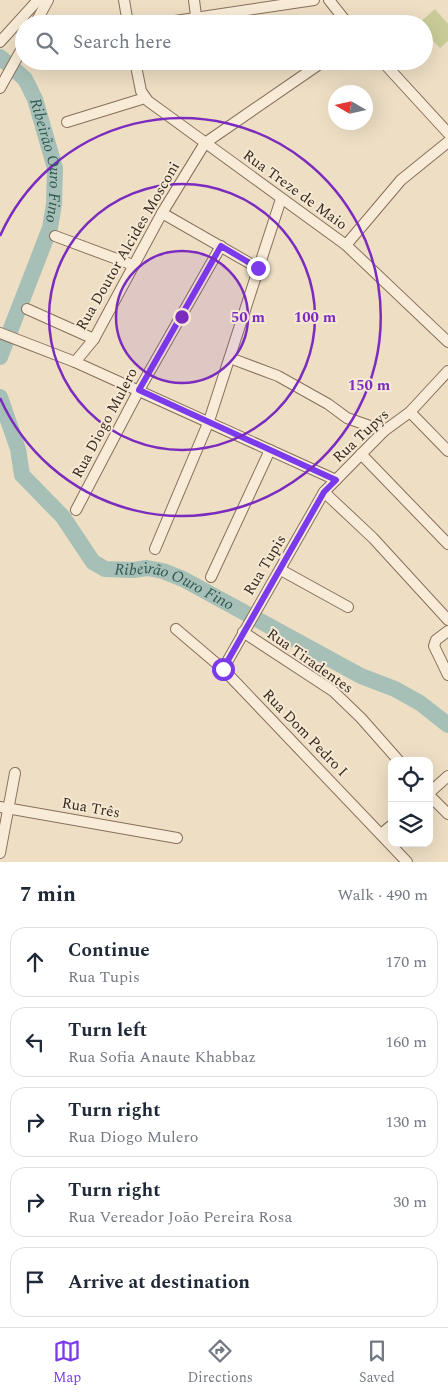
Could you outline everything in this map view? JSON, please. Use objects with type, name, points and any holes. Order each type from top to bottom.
[{"type":"street","points":[[24,15],[38,0]]},
{"type":"street","points":[[40,15],[48,0]]},
{"type":"street","points":[[124,0],[126,15]]},
{"type":"street","points":[[194,0],[196,15]]},
{"type":"street","points":[[203,15],[314,0]]},
{"type":"street","points":[[329,0],[341,15]]},
{"type":"street","points":[[0,42],[15,25]]},
{"type":"street","points":[[2,84],[15,61]]},
{"type":"street","points":[[67,122],[145,98],[141,91],[138,70]]},
{"type":"street","points":[[205,143],[311,70]]},
{"type":"street","points":[[390,70],[448,133]]},
{"type":"street","name":"Rua Treze de Maio","points":[[145,98],[346,245],[448,342]]},
{"type":"street","points":[[346,245],[401,180],[448,142]]},
{"type":"street","name":"Rua Doutor Alcides Mosconi","points":[[75,362],[94,339],[162,213],[205,143]]},
{"type":"street","points":[[155,548],[209,421],[281,199]]},
{"type":"street","points":[[162,213],[258,268]]},
{"type":"street","points":[[55,236],[133,265]]},
{"type":"street","name":"Rua Diogo Mulero","points":[[76,510],[139,390],[221,246]]},
{"type":"street","points":[[27,309],[94,339]]},
{"type":"street","points":[[0,333],[75,362],[336,480]]},
{"type":"street","points":[[230,358],[278,376],[305,390],[347,418],[384,431]]},
{"type":"street","name":"Rua Tupys","points":[[336,480],[384,431],[410,412],[448,371]]},
{"type":"street","points":[[410,412],[448,451]]},
{"type":"street","points":[[211,577],[270,450]]},
{"type":"street","points":[[362,454],[448,544]]},
{"type":"street","name":"Rua Tupis","points":[[223,669],[324,492],[336,480]]},
{"type":"street","points":[[324,492],[372,538],[448,620]]},
{"type":"street","points":[[281,570],[348,607]]},
{"type":"street","name":"Rua Tiradentes","points":[[245,628],[333,691],[361,718],[395,757]]},
{"type":"street","name":"Rua Dom Pedro I","points":[[176,629],[223,669],[407,862]]},
{"type":"street","points":[[448,631],[436,640],[434,646],[448,675]]},
{"type":"street","points":[[0,853],[4,808],[15,773]]},
{"type":"street","points":[[433,790],[448,776]]},
{"type":"street","points":[[433,798],[448,814]]},
{"type":"street","name":"Rua Três","points":[[4,808],[178,838]]},
{"type":"street","points":[[381,834],[388,828]]},
{"type":"green space","points":[[435,9],[448,24],[448,41],[440,48],[433,41],[433,15],[428,15]]},
{"type":"waterway","name":"Ribeirão Ouro Fino","points":[[0,57],[25,79],[35,99],[55,168],[54,204],[50,228],[0,357]]},
{"type":"waterway","name":"Ribeirão Ouro Fino","points":[[0,397],[18,449],[22,475],[63,517],[93,562],[105,569],[134,570],[147,568],[163,571],[183,579],[361,676],[395,689],[420,703],[448,725]]},
{"type":"route","points":[[223,669],[324,492],[336,480],[139,390],[221,246],[258,268]]}]
